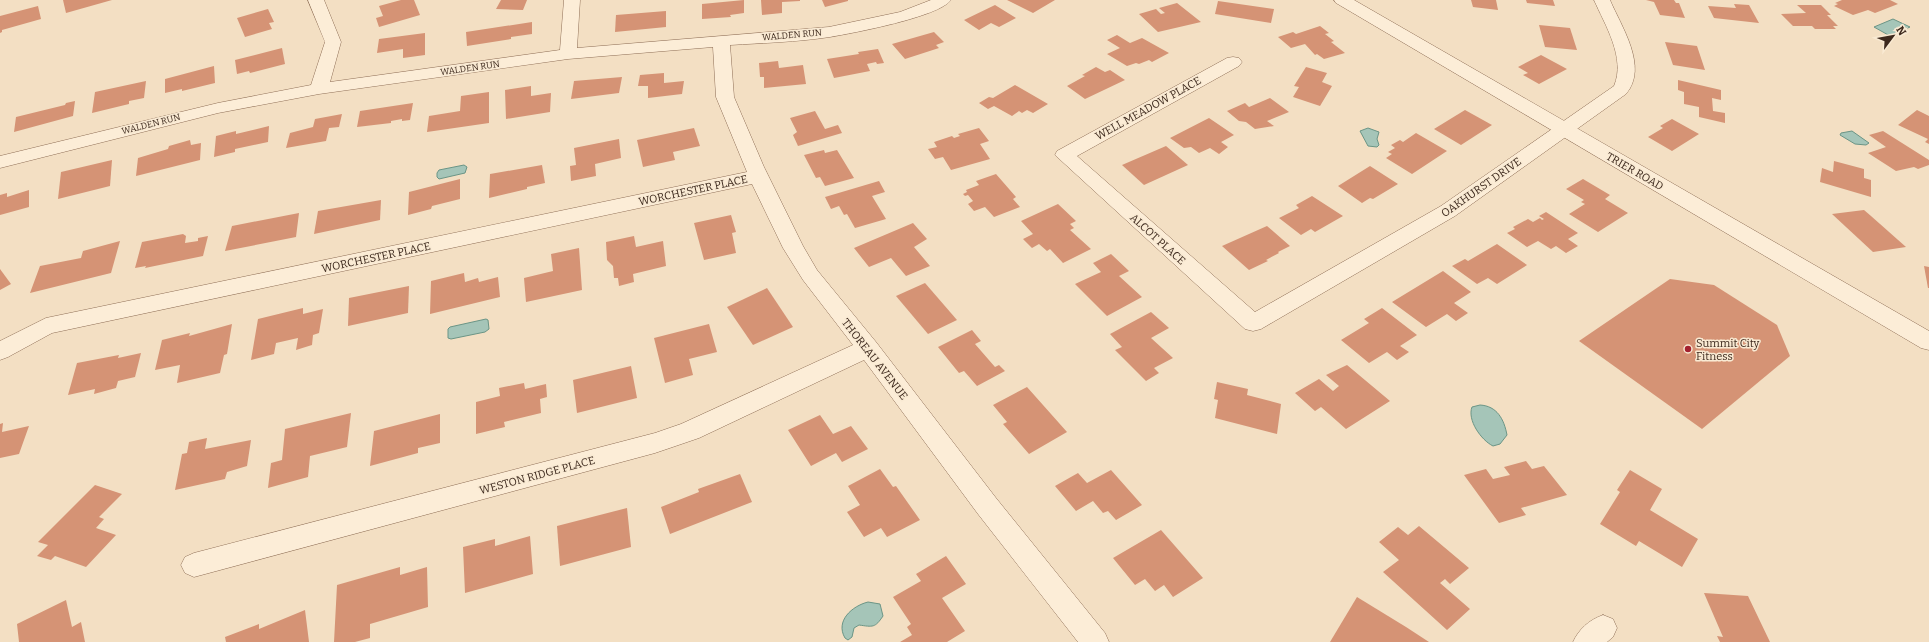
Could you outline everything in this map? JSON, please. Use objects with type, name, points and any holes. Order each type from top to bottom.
[{"type":"street","points":[[316,0],[333,42],[320,89]]},
{"type":"street","points":[[568,54],[572,0]]},
{"type":"street","name":"WALDEN RUN","points":[[0,162],[218,108],[320,89],[568,54],[829,32],[904,16],[943,0]]},
{"type":"street","name":"TRIER ROAD","points":[[1342,0],[1929,342]]},
{"type":"street","name":"OAKHURST DRIVE","points":[[1253,323],[1436,219],[1614,95],[1622,87],[1626,73],[1623,50],[1602,0]]},
{"type":"street","name":"THOREAU AVENUE","points":[[721,42],[725,96],[758,176],[793,248],[810,275],[868,348],[982,500],[1095,642]]},
{"type":"street","name":"WELL MEADOW PLACE","points":[[1064,155],[1233,62]]},
{"type":"street","name":"ALCOT PLACE","points":[[1064,155],[1253,323]]},
{"type":"street","name":"WORCHESTER PLACE","points":[[0,351],[46,326],[758,176]]},
{"type":"street","name":"WESTON RIDGE PLACE","points":[[194,565],[655,443],[690,431],[868,348]]},
{"type":"shaded area","points":[[1893,19],[1910,27],[1890,36],[1874,27]]},
{"type":"shaded area","points":[[1368,128],[1379,132],[1377,139],[1379,145],[1377,147],[1368,146],[1360,131]]},
{"type":"shaded area","points":[[1852,131],[1869,143],[1866,145],[1855,144],[1840,135],[1841,133]]},
{"type":"shaded area","points":[[464,165],[467,167],[465,173],[439,179],[437,177],[439,170]]},
{"type":"shaded area","points":[[486,319],[488,320],[489,329],[485,332],[451,339],[448,338],[448,329],[450,327]]},
{"type":"shaded area","points":[[1480,405],[1491,408],[1499,414],[1502,419],[1507,435],[1500,444],[1493,446],[1488,443],[1476,429],[1471,418],[1471,412],[1472,407]]},
{"type":"shaded area","points":[[868,602],[880,604],[883,616],[876,625],[859,625],[854,628],[852,637],[848,640],[842,632],[844,620],[856,607]]},
{"type":"building","points":[[63,0],[112,0],[66,13]]},
{"type":"building","points":[[401,0],[414,0],[420,15],[379,27],[376,18],[383,16],[379,6]]},
{"type":"building","points":[[501,0],[527,0],[523,10],[496,9]]},
{"type":"building","points":[[744,0],[744,13],[730,15],[731,17],[702,19],[702,4]]},
{"type":"building","points":[[761,0],[800,1],[782,2],[782,13],[762,15]]},
{"type":"building","points":[[822,0],[848,0],[848,1],[825,7]]},
{"type":"building","points":[[1007,0],[1055,0],[1033,13]]},
{"type":"building","points":[[1471,0],[1496,0],[1498,10],[1473,7]]},
{"type":"building","points":[[1526,0],[1553,0],[1555,6],[1527,3]]},
{"type":"building","points":[[1646,0],[1674,0],[1676,3],[1679,3],[1685,18],[1660,15],[1654,2]]},
{"type":"building","points":[[1842,0],[1890,0],[1898,4],[1875,13],[1868,10],[1853,15],[1834,6],[1838,4],[1835,3]]},
{"type":"building","points":[[1218,1],[1274,9],[1271,23],[1215,14]]},
{"type":"building","points":[[1177,3],[1201,22],[1158,32],[1139,14],[1156,9],[1161,14],[1165,13],[1159,8]]},
{"type":"building","points":[[1734,4],[1749,5],[1759,23],[1714,18],[1708,6],[1736,8]]},
{"type":"building","points":[[995,5],[1016,18],[999,27],[991,23],[979,30],[964,20]]},
{"type":"building","points":[[1797,5],[1821,5],[1831,15],[1827,15],[1838,26],[1833,26],[1836,29],[1815,29],[1812,26],[1793,26],[1781,14],[1806,13]]},
{"type":"building","points":[[38,6],[41,19],[2,30],[0,33],[0,16]]},
{"type":"building","points":[[268,9],[274,22],[269,23],[272,29],[245,37],[237,18]]},
{"type":"building","points":[[666,11],[666,27],[615,32],[616,15]]},
{"type":"building","points":[[532,22],[532,34],[467,46],[466,32]]},
{"type":"building","points":[[1539,25],[1570,28],[1577,50],[1545,47]]},
{"type":"building","points":[[1320,26],[1329,33],[1325,34],[1334,41],[1331,42],[1345,53],[1324,59],[1317,54],[1315,55],[1305,44],[1291,48],[1278,37],[1293,32],[1296,34]]},
{"type":"building","points":[[934,32],[944,42],[936,45],[939,48],[905,59],[892,44]]},
{"type":"building","points":[[425,33],[425,55],[403,58],[403,49],[377,53],[379,39]]},
{"type":"building","points":[[1117,35],[1130,43],[1142,38],[1169,53],[1152,62],[1149,60],[1139,64],[1136,63],[1127,66],[1107,54],[1120,48],[1107,40]]},
{"type":"building","points":[[1665,42],[1697,46],[1705,70],[1673,65]]},
{"type":"building","points":[[282,48],[285,64],[250,73],[249,71],[237,74],[235,60]]},
{"type":"building","points":[[878,49],[884,63],[877,64],[876,62],[867,64],[870,71],[834,78],[827,59],[859,54],[858,52]]},
{"type":"building","points":[[1541,55],[1567,69],[1539,84],[1523,75],[1528,73],[1518,67]]},
{"type":"building","points":[[778,61],[779,68],[803,65],[806,84],[764,88],[764,77],[760,77],[759,63]]},
{"type":"building","points":[[214,66],[215,83],[182,91],[182,89],[165,93],[165,79]]},
{"type":"building","points":[[1096,67],[1105,72],[1110,70],[1125,80],[1085,99],[1067,86],[1085,76],[1082,75]]},
{"type":"building","points":[[1306,67],[1327,73],[1322,82],[1332,86],[1320,106],[1293,97],[1299,87],[1294,86]]},
{"type":"building","points":[[664,73],[664,83],[684,81],[682,94],[648,98],[648,86],[638,86],[640,75]]},
{"type":"building","points":[[622,77],[619,93],[571,99],[574,81]]},
{"type":"building","points":[[1678,80],[1721,90],[1721,100],[1712,98],[1713,111],[1725,113],[1725,123],[1699,117],[1699,107],[1684,104],[1684,92],[1678,90]]},
{"type":"building","points":[[146,81],[144,98],[129,101],[129,104],[92,113],[95,92]]},
{"type":"building","points":[[1015,85],[1048,104],[1033,113],[1027,110],[1022,113],[1019,111],[1012,116],[994,106],[988,109],[979,103],[989,97],[993,98]]},
{"type":"building","points":[[531,86],[531,96],[551,93],[550,112],[506,119],[505,90]]},
{"type":"building","points":[[489,92],[489,123],[427,132],[429,116],[460,111],[461,96]]},
{"type":"building","points":[[1270,98],[1289,112],[1267,121],[1274,126],[1255,129],[1246,122],[1239,121],[1227,111],[1245,103],[1249,107]]},
{"type":"building","points":[[75,101],[73,116],[14,132],[16,117],[65,105],[66,103]]},
{"type":"building","points":[[413,103],[410,120],[402,121],[402,119],[391,121],[391,123],[357,127],[360,111]]},
{"type":"building","points":[[1465,110],[1492,125],[1461,145],[1434,129]]},
{"type":"building","points":[[1917,110],[1929,116],[1929,144],[1925,142],[1928,139],[1898,125]]},
{"type":"building","points":[[815,111],[825,129],[838,125],[842,133],[798,146],[793,135],[797,132],[790,118]]},
{"type":"building","points":[[342,114],[339,127],[329,128],[326,141],[286,148],[290,133],[313,127],[315,119]]},
{"type":"building","points":[[1209,118],[1234,135],[1221,142],[1228,147],[1219,154],[1210,148],[1199,153],[1191,147],[1184,148],[1170,138]]},
{"type":"building","points":[[1672,119],[1699,134],[1672,151],[1648,137],[1663,128],[1660,126]]},
{"type":"building","points":[[269,126],[268,142],[235,149],[235,152],[214,157],[216,136],[236,131],[236,134]]},
{"type":"building","points":[[694,128],[700,146],[673,152],[675,160],[643,167],[637,140]]},
{"type":"building","points":[[979,128],[989,141],[980,144],[990,159],[951,170],[943,157],[935,159],[928,149],[937,147],[934,142],[952,136],[954,138],[960,136],[958,134]]},
{"type":"building","points":[[1883,131],[1929,160],[1929,165],[1918,169],[1914,167],[1896,171],[1868,153],[1886,147],[1869,135]]},
{"type":"building","points":[[1416,133],[1447,151],[1412,174],[1386,158],[1392,154],[1388,152],[1395,148],[1391,145],[1400,140],[1403,142]]},
{"type":"building","points":[[619,139],[621,158],[595,164],[596,176],[571,181],[570,166],[576,165],[574,148]]},
{"type":"building","points":[[190,140],[191,145],[201,143],[200,160],[136,176],[138,158],[168,149],[169,146]]},
{"type":"building","points":[[1166,146],[1188,165],[1144,185],[1122,165]]},
{"type":"building","points":[[824,150],[825,153],[837,150],[854,178],[825,186],[820,177],[816,178],[804,155]]},
{"type":"building","points":[[112,160],[110,186],[58,199],[61,172]]},
{"type":"building","points":[[1834,161],[1864,169],[1864,178],[1871,180],[1871,197],[1820,182],[1822,168],[1833,172]]},
{"type":"building","points":[[542,165],[545,183],[489,198],[490,174]]},
{"type":"building","points":[[1370,166],[1398,184],[1373,199],[1370,198],[1362,203],[1338,186]]},
{"type":"building","points":[[996,174],[1016,197],[1013,199],[1020,207],[994,217],[985,207],[974,211],[968,204],[973,201],[968,195],[965,196],[963,194],[967,192],[966,190],[979,185],[976,181]]},
{"type":"building","points":[[460,179],[460,199],[432,206],[431,209],[408,215],[409,192]]},
{"type":"building","points":[[1583,179],[1610,195],[1605,199],[1628,213],[1598,232],[1569,214],[1585,204],[1581,202],[1584,200],[1566,189]]},
{"type":"building","points":[[879,181],[885,192],[872,196],[886,219],[855,228],[847,214],[844,215],[839,206],[831,209],[825,197]]},
{"type":"building","points":[[29,190],[29,207],[0,215],[0,195],[7,193],[7,197]]},
{"type":"building","points":[[1312,196],[1343,216],[1315,232],[1311,229],[1301,235],[1279,218],[1299,208],[1296,205]]},
{"type":"building","points":[[381,200],[380,220],[314,234],[318,211]]},
{"type":"building","points":[[1058,204],[1076,221],[1070,224],[1074,228],[1070,230],[1091,249],[1063,263],[1050,249],[1047,251],[1039,244],[1032,248],[1023,239],[1033,234],[1021,221]]},
{"type":"building","points":[[1864,210],[1906,247],[1873,252],[1832,214]]},
{"type":"building","points":[[1546,212],[1578,233],[1568,239],[1578,246],[1566,253],[1556,246],[1551,249],[1538,241],[1527,247],[1507,233],[1515,229],[1513,227],[1528,219],[1533,222],[1540,218],[1542,220],[1544,219],[1539,216]]},
{"type":"building","points":[[299,213],[296,237],[225,251],[232,226]]},
{"type":"building","points":[[731,215],[736,232],[732,233],[736,253],[704,260],[694,223]]},
{"type":"building","points":[[913,223],[927,239],[914,247],[930,266],[906,276],[891,258],[869,267],[854,248]]},
{"type":"building","points":[[1267,226],[1290,246],[1266,260],[1268,261],[1249,270],[1222,246]]},
{"type":"building","points":[[183,234],[186,236],[185,243],[198,241],[198,238],[208,236],[203,256],[145,268],[146,266],[135,268],[142,242]]},
{"type":"building","points":[[634,236],[636,247],[663,241],[666,266],[633,274],[634,282],[619,286],[618,278],[614,278],[613,266],[607,260],[606,242]]},
{"type":"building","points":[[120,241],[111,273],[30,293],[40,266],[81,258],[83,251]]},
{"type":"building","points":[[1497,244],[1527,265],[1497,284],[1488,278],[1477,284],[1452,266],[1465,259],[1468,261]]},
{"type":"building","points":[[579,248],[582,290],[526,302],[524,278],[553,271],[551,254]]},
{"type":"building","points":[[1111,254],[1129,271],[1119,276],[1142,297],[1107,316],[1075,284],[1101,272],[1093,263]]},
{"type":"building","points":[[1924,266],[1929,267],[1929,288],[1928,288]]},
{"type":"building","points":[[0,269],[11,284],[0,290]]},
{"type":"building","points":[[1443,271],[1471,292],[1454,303],[1468,313],[1456,321],[1447,314],[1426,327],[1392,302]]},
{"type":"building","points":[[464,273],[465,282],[478,278],[479,282],[498,277],[500,297],[430,314],[431,281]]},
{"type":"building","name":"Summit City Fitness","points":[[1670,279],[1714,285],[1777,325],[1790,356],[1702,429],[1579,341]]},
{"type":"building","points":[[925,283],[957,320],[928,334],[896,296]]},
{"type":"building","points":[[409,286],[408,313],[348,326],[349,298]]},
{"type":"building","points":[[767,288],[793,327],[753,345],[727,307]]},
{"type":"building","points":[[303,308],[303,314],[323,309],[319,333],[313,335],[312,345],[296,350],[298,338],[276,343],[274,354],[251,360],[258,319]]},
{"type":"building","points":[[1382,308],[1417,335],[1400,346],[1409,352],[1397,360],[1387,352],[1369,363],[1341,340],[1369,323],[1364,319]]},
{"type":"building","points":[[1151,312],[1169,328],[1151,338],[1173,358],[1154,368],[1159,373],[1146,381],[1115,350],[1122,347],[1110,334]]},
{"type":"building","points":[[232,324],[227,354],[224,355],[220,373],[177,383],[180,365],[155,370],[162,340],[190,333],[189,336]]},
{"type":"building","points":[[709,324],[717,352],[689,359],[693,375],[665,383],[654,338]]},
{"type":"building","points":[[972,330],[981,341],[975,344],[995,367],[999,365],[1005,371],[977,386],[964,371],[959,373],[938,347]]},
{"type":"building","points":[[141,353],[135,377],[118,381],[116,388],[94,394],[95,389],[68,395],[77,363],[119,355],[118,358]]},
{"type":"building","points":[[1347,365],[1390,401],[1346,429],[1321,407],[1315,411],[1295,393],[1319,379],[1333,391],[1339,386],[1326,375]]},
{"type":"building","points":[[631,366],[637,398],[577,413],[573,380]]},
{"type":"building","points":[[1217,382],[1248,389],[1247,395],[1281,404],[1277,434],[1215,418],[1218,400],[1214,399]]},
{"type":"building","points":[[524,383],[525,389],[546,384],[547,397],[540,399],[541,413],[504,422],[505,427],[476,434],[476,402],[500,396],[499,388]]},
{"type":"building","points":[[1027,387],[1067,432],[1029,454],[1003,424],[1007,422],[993,405]]},
{"type":"building","points":[[351,413],[347,447],[310,456],[308,477],[268,488],[271,463],[282,460],[285,429]]},
{"type":"building","points":[[440,414],[440,443],[418,448],[418,453],[370,466],[374,431]]},
{"type":"building","points":[[820,415],[833,434],[851,426],[868,449],[842,462],[836,453],[811,466],[788,430]]},
{"type":"building","points":[[3,423],[2,432],[29,426],[19,454],[0,458],[0,424]]},
{"type":"building","points":[[207,438],[205,449],[251,440],[247,466],[227,472],[225,479],[175,490],[182,454],[187,453],[189,442]]},
{"type":"building","points":[[1526,461],[1532,469],[1544,466],[1567,495],[1521,508],[1526,515],[1499,523],[1464,475],[1486,469],[1493,479],[1510,475],[1504,467]]},
{"type":"building","points":[[880,469],[893,487],[896,486],[920,520],[887,537],[881,528],[864,537],[847,512],[860,505],[848,486]]},
{"type":"building","points":[[1111,470],[1142,505],[1116,520],[1108,511],[1103,513],[1093,501],[1076,511],[1055,486],[1078,473],[1087,483]]},
{"type":"building","points":[[1630,470],[1662,489],[1650,510],[1698,539],[1682,567],[1639,541],[1636,546],[1600,524],[1620,492],[1617,490]]},
{"type":"building","points":[[740,474],[752,502],[670,534],[661,507],[699,492],[698,489]]},
{"type":"building","points":[[95,485],[122,494],[99,517],[104,519],[96,528],[116,535],[86,567],[55,556],[51,560],[37,556],[48,545],[38,542]]},
{"type":"building","points":[[627,508],[631,547],[560,566],[557,526]]},
{"type":"building","points":[[1419,526],[1469,568],[1450,584],[1445,579],[1440,583],[1470,609],[1447,630],[1383,572],[1399,560],[1379,542],[1398,527],[1408,535]]},
{"type":"building","points":[[1161,530],[1203,578],[1173,597],[1164,585],[1155,591],[1145,579],[1135,585],[1113,558]]},
{"type":"building","points":[[530,536],[533,574],[465,593],[463,547],[495,539],[495,546]]},
{"type":"building","points":[[946,556],[966,584],[942,598],[965,631],[947,642],[900,642],[912,635],[907,627],[911,624],[893,597],[921,581],[916,574]]},
{"type":"building","points":[[400,567],[400,575],[427,567],[428,607],[370,624],[370,638],[355,642],[334,642],[337,585]]},
{"type":"building","points":[[1704,593],[1748,596],[1770,642],[1720,642],[1717,636],[1723,637]]},
{"type":"building","points":[[1357,597],[1406,627],[1429,642],[1330,642]]},
{"type":"building","points":[[66,600],[72,627],[81,622],[85,642],[19,642],[17,624]]},
{"type":"building","points":[[305,610],[309,642],[226,642],[225,637],[259,624],[259,629]]},
{"type":"place","name":"Summit City Fitness","points":[[1688,349]]}]
